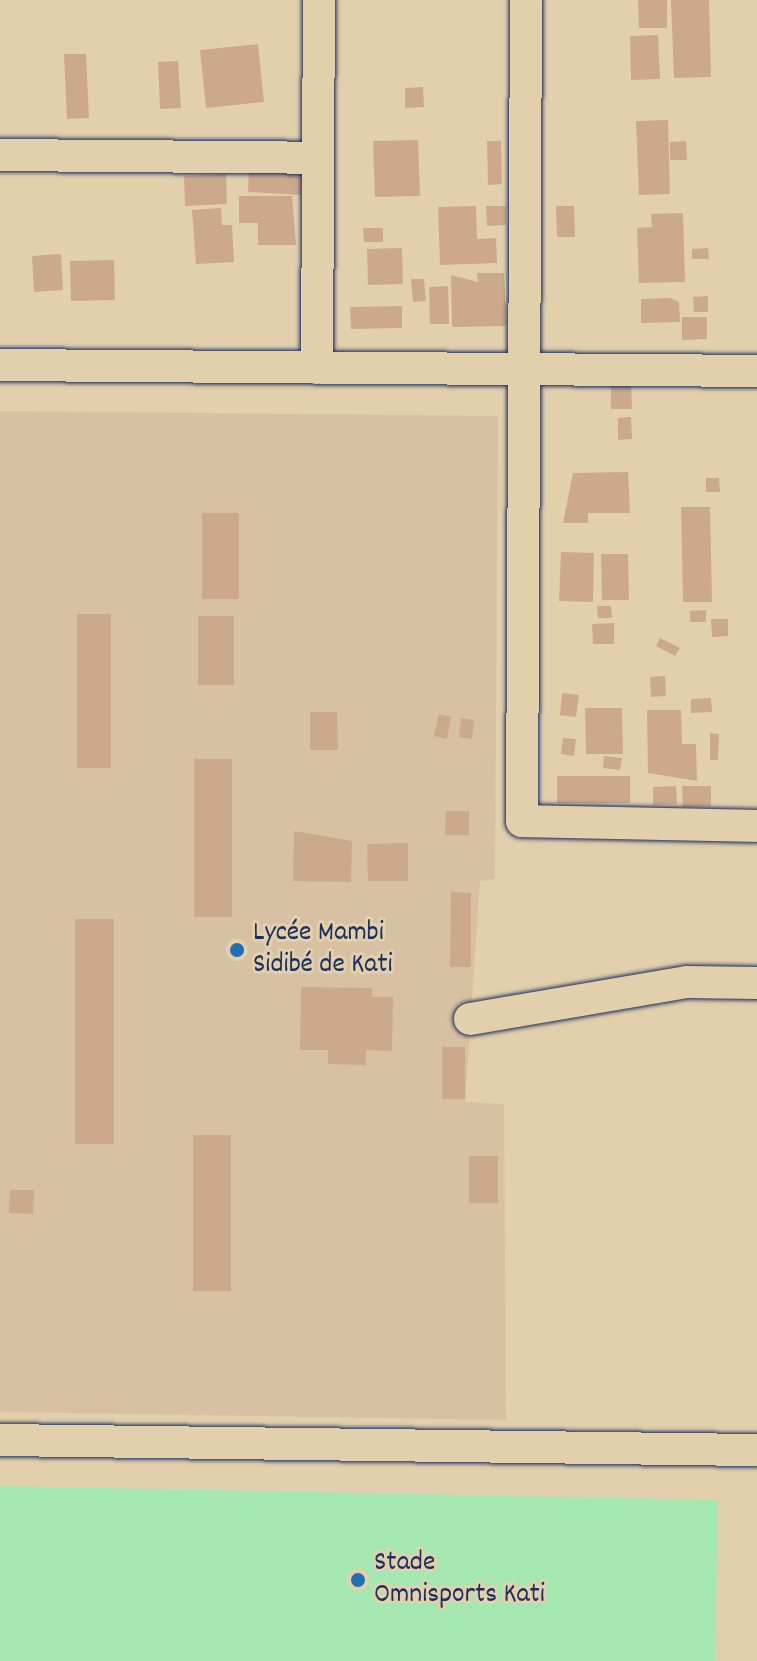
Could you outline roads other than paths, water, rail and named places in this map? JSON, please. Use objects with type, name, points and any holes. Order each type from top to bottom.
[{"type":"street","points":[[317,368],[319,0]]},
{"type":"street","points":[[526,0],[522,821],[757,826]]},
{"type":"street","points":[[0,155],[318,158]]},
{"type":"street","points":[[0,365],[757,371]]},
{"type":"street","points":[[470,1019],[687,982],[757,983]]},
{"type":"street","points":[[0,1440],[757,1450]]},
{"type":"place","name":"Lycée Mambi Sidibé de Kati","points":[[237,950]]},
{"type":"place","name":"Stade Omnisports Kati","points":[[358,1580]]}]
